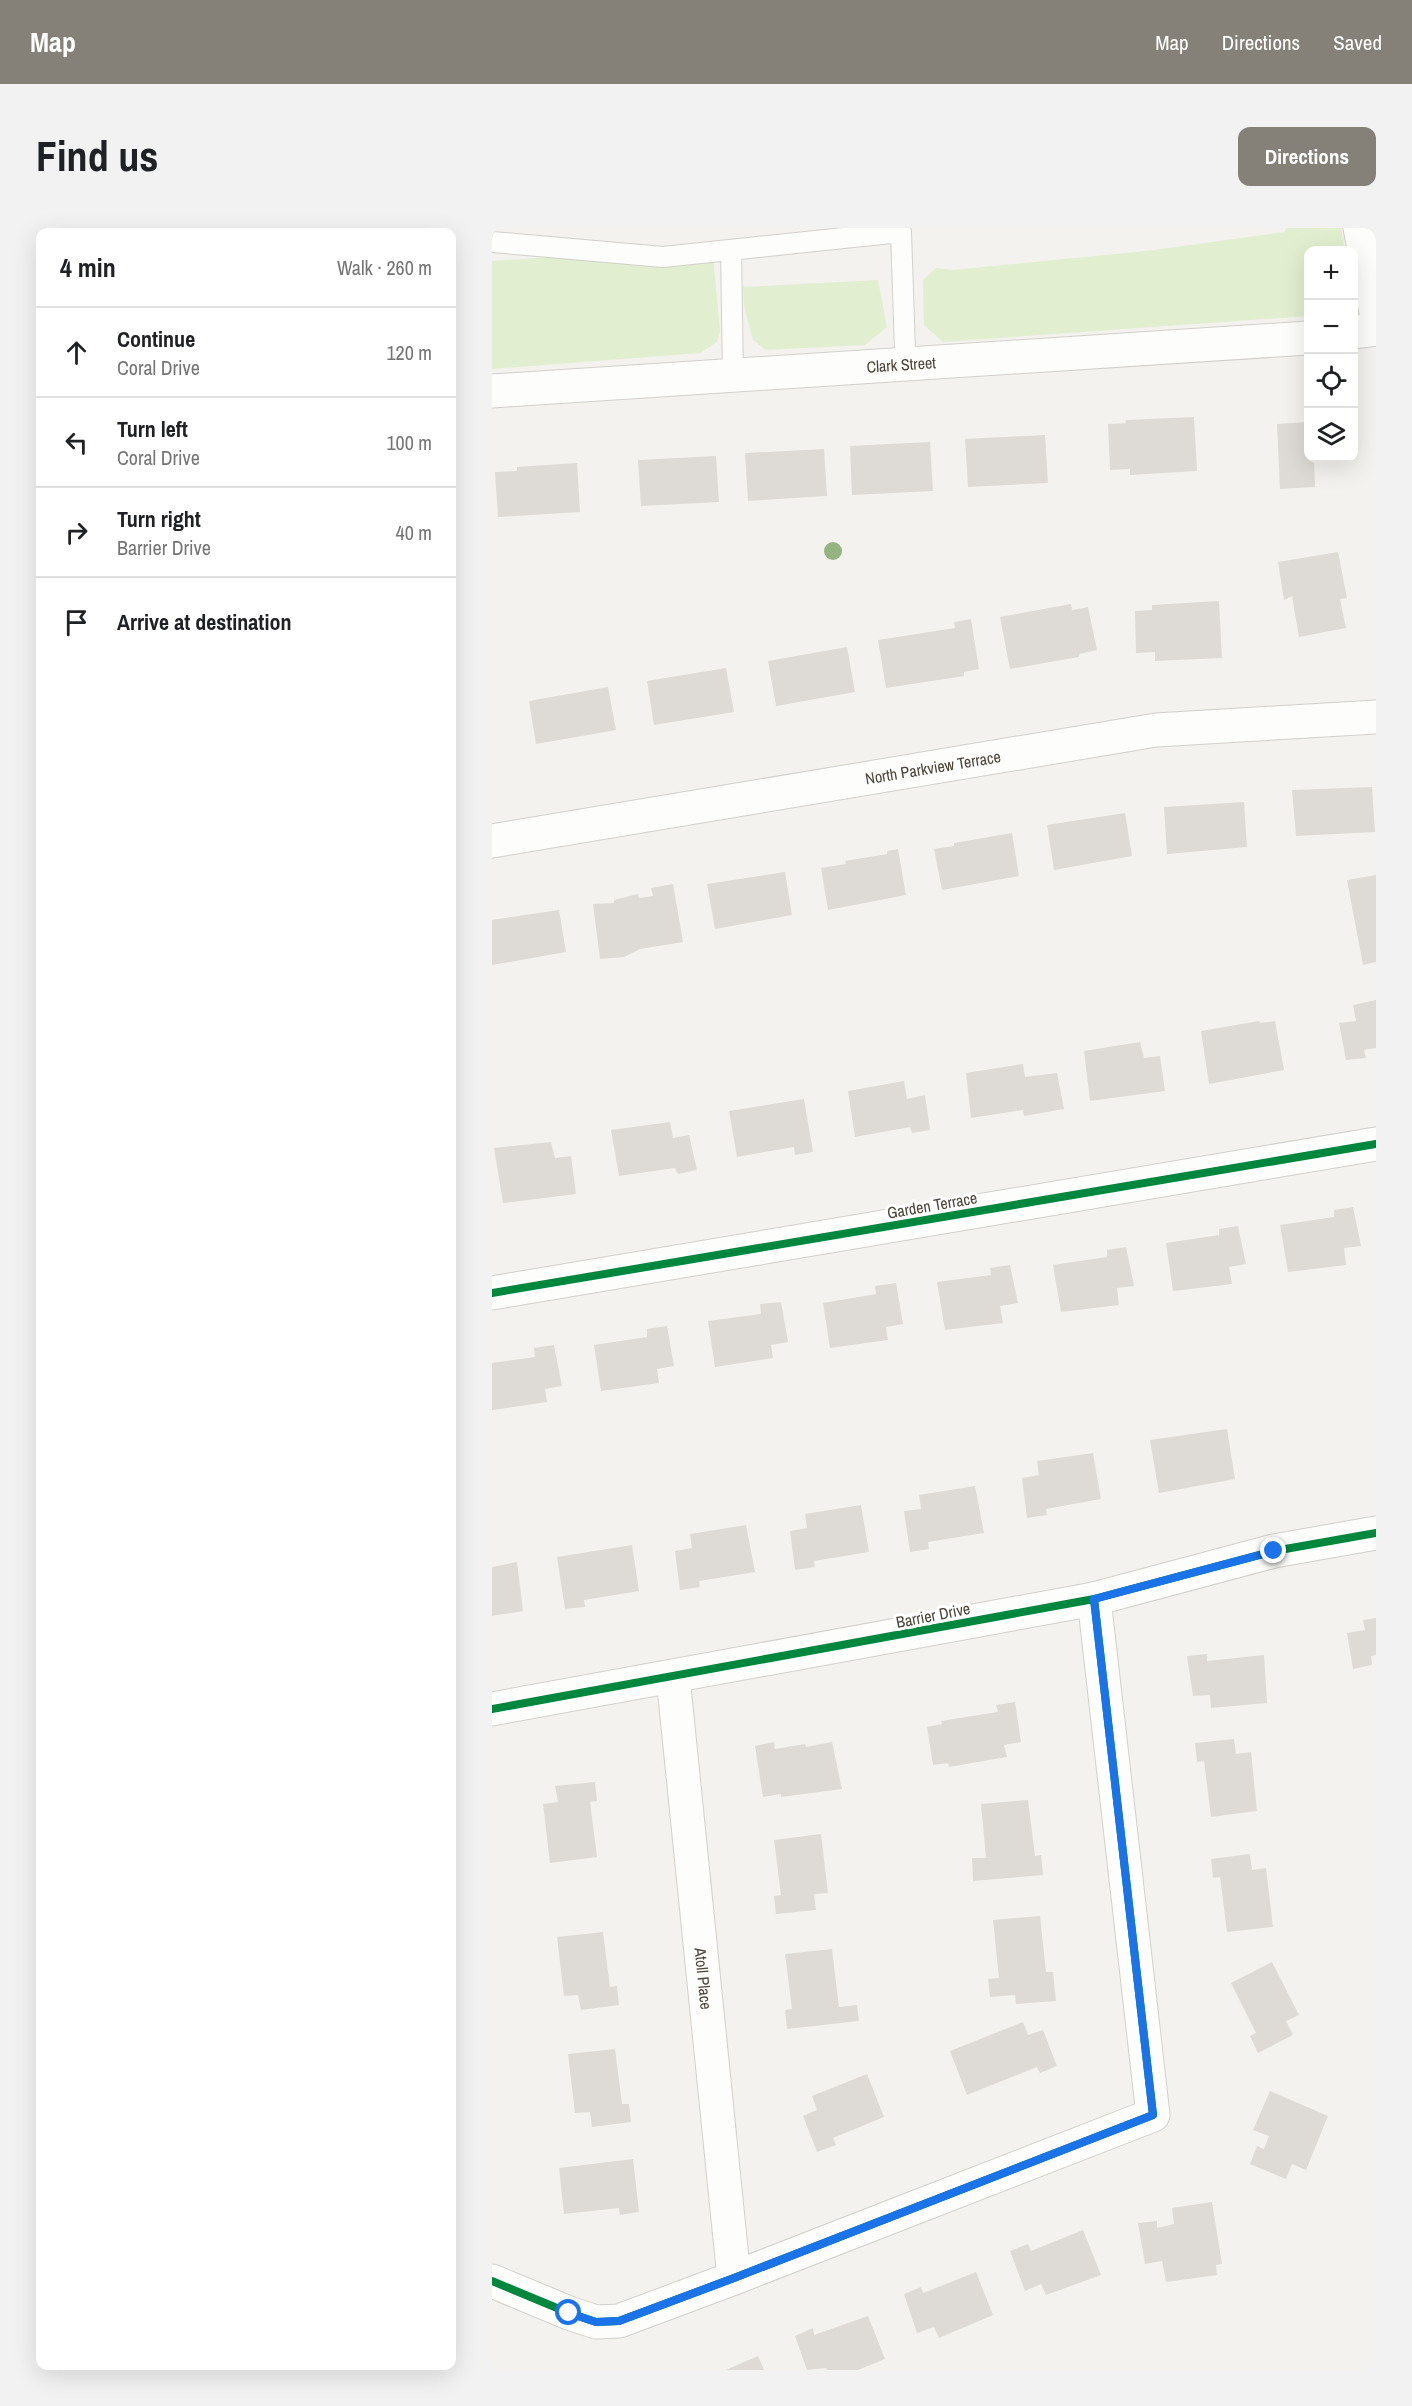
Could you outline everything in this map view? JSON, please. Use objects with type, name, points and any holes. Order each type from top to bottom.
[{"type":"street","points":[[1360,228],[1376,312]]},
{"type":"street","points":[[1358,331],[1376,329]]},
{"type":"street","name":"Clark Street","points":[[492,391],[1304,338]]},
{"type":"street","name":"North Parkview Terrace","points":[[492,840],[1156,730],[1376,717]]},
{"type":"street","name":"Garden Terrace","points":[[492,1293],[1376,1144]]},
{"type":"street","name":"Barrier Drive","points":[[492,1709],[1094,1599],[1274,1551],[1376,1533]]},
{"type":"street","points":[[492,2281],[596,2322],[619,2321],[1153,2115],[1094,1599]]},
{"type":"street","name":"Atoll Place","points":[[673,1677],[734,2278]]},
{"type":"lane","points":[[492,242],[663,257],[908,230],[905,350],[909,365]]},
{"type":"lane","points":[[730,250],[733,376]]},
{"type":"green space","points":[[1286,228],[1341,228],[1344,246],[1304,246],[1304,316],[943,342],[924,325],[923,280],[936,268],[953,270],[1146,251],[1285,232]]},
{"type":"green space","points":[[712,246],[720,331],[717,342],[700,353],[492,369],[492,261]]},
{"type":"green space","points":[[878,280],[887,327],[865,345],[766,350],[753,340],[744,306],[743,287]]},
{"type":"building","points":[[1194,417],[1197,471],[1130,475],[1130,469],[1110,470],[1108,424],[1126,423],[1125,420]]},
{"type":"building","points":[[1304,422],[1304,462],[1314,462],[1315,487],[1280,489],[1277,424]]},
{"type":"building","points":[[1045,435],[1048,483],[968,487],[965,439]]},
{"type":"building","points":[[930,442],[933,491],[852,495],[850,446]]},
{"type":"building","points":[[824,449],[827,496],[748,501],[745,453]]},
{"type":"building","points":[[716,456],[719,502],[641,506],[638,460]]},
{"type":"building","points":[[577,463],[580,512],[498,517],[495,472],[517,471],[517,467]]},
{"type":"building","points":[[1338,552],[1347,598],[1340,599],[1346,628],[1299,637],[1292,596],[1284,600],[1278,562]]},
{"type":"building","points":[[1219,601],[1222,658],[1155,661],[1155,652],[1136,653],[1135,611],[1152,610],[1152,605]]},
{"type":"building","points":[[1071,604],[1072,610],[1088,607],[1097,650],[1079,654],[1079,657],[1010,669],[1000,617]]},
{"type":"building","points":[[971,619],[979,669],[964,672],[964,676],[886,688],[878,640],[955,628],[954,622]]},
{"type":"building","points":[[847,647],[855,692],[776,706],[768,661]]},
{"type":"building","points":[[726,668],[734,712],[654,725],[647,681]]},
{"type":"building","points":[[608,687],[616,730],[536,744],[529,701]]},
{"type":"building","points":[[1372,787],[1375,832],[1296,836],[1292,790]]},
{"type":"building","points":[[1244,802],[1247,847],[1167,854],[1164,807]]},
{"type":"building","points":[[1125,813],[1132,856],[1054,870],[1047,825]]},
{"type":"building","points":[[1012,833],[1019,876],[942,890],[934,849],[954,846],[954,843]]},
{"type":"building","points":[[898,849],[906,895],[828,910],[821,868],[846,864],[845,861],[887,854],[887,851]]},
{"type":"building","points":[[785,872],[792,915],[715,929],[707,884]]},
{"type":"building","points":[[1376,875],[1376,962],[1363,965],[1347,880]]},
{"type":"building","points":[[673,884],[683,942],[640,949],[624,957],[600,959],[593,904],[614,903],[614,900],[638,894],[639,898],[653,896],[651,888]]},
{"type":"building","points":[[559,910],[566,952],[492,965],[492,920]]},
{"type":"building","points":[[1376,1000],[1376,1048],[1364,1050],[1366,1058],[1346,1060],[1339,1023],[1356,1021],[1353,1005]]},
{"type":"building","points":[[1259,1021],[1260,1023],[1275,1021],[1284,1070],[1209,1084],[1201,1031]]},
{"type":"building","points":[[1140,1042],[1144,1058],[1160,1056],[1165,1091],[1090,1101],[1084,1051]]},
{"type":"building","points":[[1023,1064],[1025,1077],[1057,1073],[1064,1109],[1024,1116],[1023,1110],[971,1118],[966,1073]]},
{"type":"building","points":[[904,1081],[907,1099],[925,1095],[930,1130],[912,1133],[910,1127],[855,1137],[848,1091]]},
{"type":"building","points":[[804,1099],[813,1152],[795,1155],[794,1147],[737,1157],[729,1111]]},
{"type":"building","points":[[670,1122],[673,1138],[689,1135],[697,1170],[678,1174],[675,1168],[619,1176],[611,1130]]},
{"type":"building","points":[[551,1142],[555,1158],[571,1156],[576,1194],[503,1203],[494,1148]]},
{"type":"building","points":[[1353,1207],[1361,1246],[1344,1248],[1346,1265],[1288,1272],[1280,1225],[1334,1217],[1334,1210]]},
{"type":"building","points":[[1238,1226],[1246,1264],[1229,1267],[1232,1284],[1173,1291],[1166,1243],[1219,1235],[1219,1229]]},
{"type":"building","points":[[1126,1247],[1134,1286],[1117,1288],[1119,1305],[1061,1312],[1053,1265],[1107,1257],[1107,1250]]},
{"type":"building","points":[[1010,1265],[1018,1303],[1000,1306],[1003,1323],[945,1330],[937,1282],[991,1275],[990,1268]]},
{"type":"building","points":[[896,1283],[903,1324],[886,1327],[888,1340],[830,1348],[823,1303],[876,1294],[875,1286]]},
{"type":"building","points":[[781,1302],[788,1342],[771,1345],[773,1358],[715,1367],[708,1321],[761,1314],[760,1304]]},
{"type":"building","points":[[667,1326],[674,1366],[657,1369],[659,1383],[601,1391],[594,1345],[647,1337],[647,1329]]},
{"type":"building","points":[[554,1345],[562,1386],[545,1389],[547,1402],[492,1410],[492,1363],[535,1357],[534,1348]]},
{"type":"building","points":[[1227,1429],[1235,1479],[1159,1493],[1150,1440]]},
{"type":"building","points":[[1093,1453],[1101,1499],[1046,1509],[1047,1515],[1027,1518],[1022,1478],[1039,1475],[1037,1461]]},
{"type":"building","points":[[975,1486],[984,1533],[928,1542],[929,1549],[910,1552],[904,1511],[921,1509],[919,1495]]},
{"type":"building","points":[[861,1505],[869,1552],[814,1561],[815,1567],[795,1570],[790,1531],[807,1528],[805,1514]]},
{"type":"building","points":[[746,1525],[755,1572],[699,1581],[700,1587],[680,1590],[675,1551],[692,1548],[690,1534]]},
{"type":"building","points":[[632,1545],[639,1591],[584,1600],[585,1607],[565,1609],[557,1557]]},
{"type":"building","points":[[517,1562],[523,1611],[492,1616],[492,1567]]},
{"type":"building","points":[[1376,1618],[1376,1655],[1371,1656],[1372,1665],[1353,1669],[1347,1633],[1365,1630],[1363,1620]]},
{"type":"building","points":[[1207,1654],[1207,1661],[1264,1655],[1267,1703],[1211,1708],[1210,1695],[1193,1696],[1187,1656]]},
{"type":"building","points":[[1015,1702],[1021,1742],[1004,1745],[1007,1757],[949,1767],[948,1763],[933,1765],[927,1727],[942,1724],[941,1721],[998,1712],[996,1705]]},
{"type":"building","points":[[1234,1739],[1236,1754],[1251,1752],[1257,1811],[1211,1817],[1204,1761],[1197,1762],[1195,1743]]},
{"type":"building","points":[[774,1742],[775,1749],[832,1742],[842,1789],[781,1797],[781,1794],[763,1797],[755,1746]]},
{"type":"building","points":[[595,1782],[597,1801],[590,1802],[597,1857],[550,1863],[543,1804],[558,1802],[555,1786]]},
{"type":"building","points":[[1028,1800],[1035,1856],[1041,1855],[1043,1875],[973,1881],[972,1858],[986,1858],[981,1804]]},
{"type":"building","points":[[821,1834],[828,1893],[814,1894],[816,1910],[776,1914],[774,1896],[781,1895],[774,1840]]},
{"type":"building","points":[[1250,1854],[1252,1870],[1266,1868],[1273,1927],[1227,1932],[1220,1877],[1213,1878],[1211,1859]]},
{"type":"building","points":[[1040,1916],[1046,1972],[1053,1972],[1056,2001],[1016,2004],[1015,1995],[990,1997],[988,1979],[999,1978],[993,1920]]},
{"type":"building","points":[[603,1932],[610,1987],[617,1986],[619,2005],[581,2010],[578,1995],[564,1996],[557,1937]]},
{"type":"building","points":[[832,1949],[839,2007],[857,2005],[859,2021],[787,2029],[785,2010],[792,2009],[785,1954]]},
{"type":"building","points":[[1272,1962],[1299,2015],[1286,2021],[1293,2035],[1258,2053],[1250,2036],[1256,2033],[1231,1983]]},
{"type":"building","points":[[1023,2022],[1028,2035],[1043,2030],[1057,2066],[1040,2073],[1037,2067],[967,2095],[950,2051]]},
{"type":"building","points":[[615,2049],[622,2104],[629,2104],[631,2122],[592,2127],[590,2112],[575,2113],[568,2054]]},
{"type":"building","points":[[867,2074],[884,2117],[833,2138],[836,2145],[817,2152],[803,2116],[817,2110],[812,2096]]},
{"type":"building","points":[[1270,2091],[1328,2116],[1306,2170],[1292,2164],[1286,2179],[1250,2164],[1257,2146],[1264,2149],[1269,2136],[1253,2130]]},
{"type":"building","points":[[633,2159],[639,2212],[620,2215],[619,2208],[564,2214],[559,2168]]},
{"type":"building","points":[[1212,2202],[1222,2264],[1216,2265],[1217,2275],[1166,2282],[1162,2261],[1145,2264],[1138,2223],[1157,2221],[1157,2228],[1174,2224],[1172,2208]]},
{"type":"building","points":[[1083,2230],[1101,2275],[1046,2295],[1041,2284],[1025,2291],[1010,2251],[1028,2244],[1031,2251]]},
{"type":"building","points":[[976,2272],[993,2315],[939,2338],[934,2327],[917,2333],[904,2294],[921,2287],[923,2293]]},
{"type":"building","points":[[868,2316],[885,2359],[858,2370],[827,2370],[826,2368],[807,2370],[795,2336],[813,2328],[814,2335]]},
{"type":"building","points":[[758,2356],[764,2370],[726,2370]]},
{"type":"cycle path","points":[[492,1293],[1376,1144]]},
{"type":"cycle path","points":[[492,1709],[1094,1599],[1274,1551],[1376,1533]]},
{"type":"cycle path","points":[[492,2281],[596,2322],[619,2321],[1153,2115],[1094,1599]]},
{"type":"route","points":[[569,2313],[596,2322],[619,2321],[1153,2115],[1094,1599],[1274,1551]]}]
